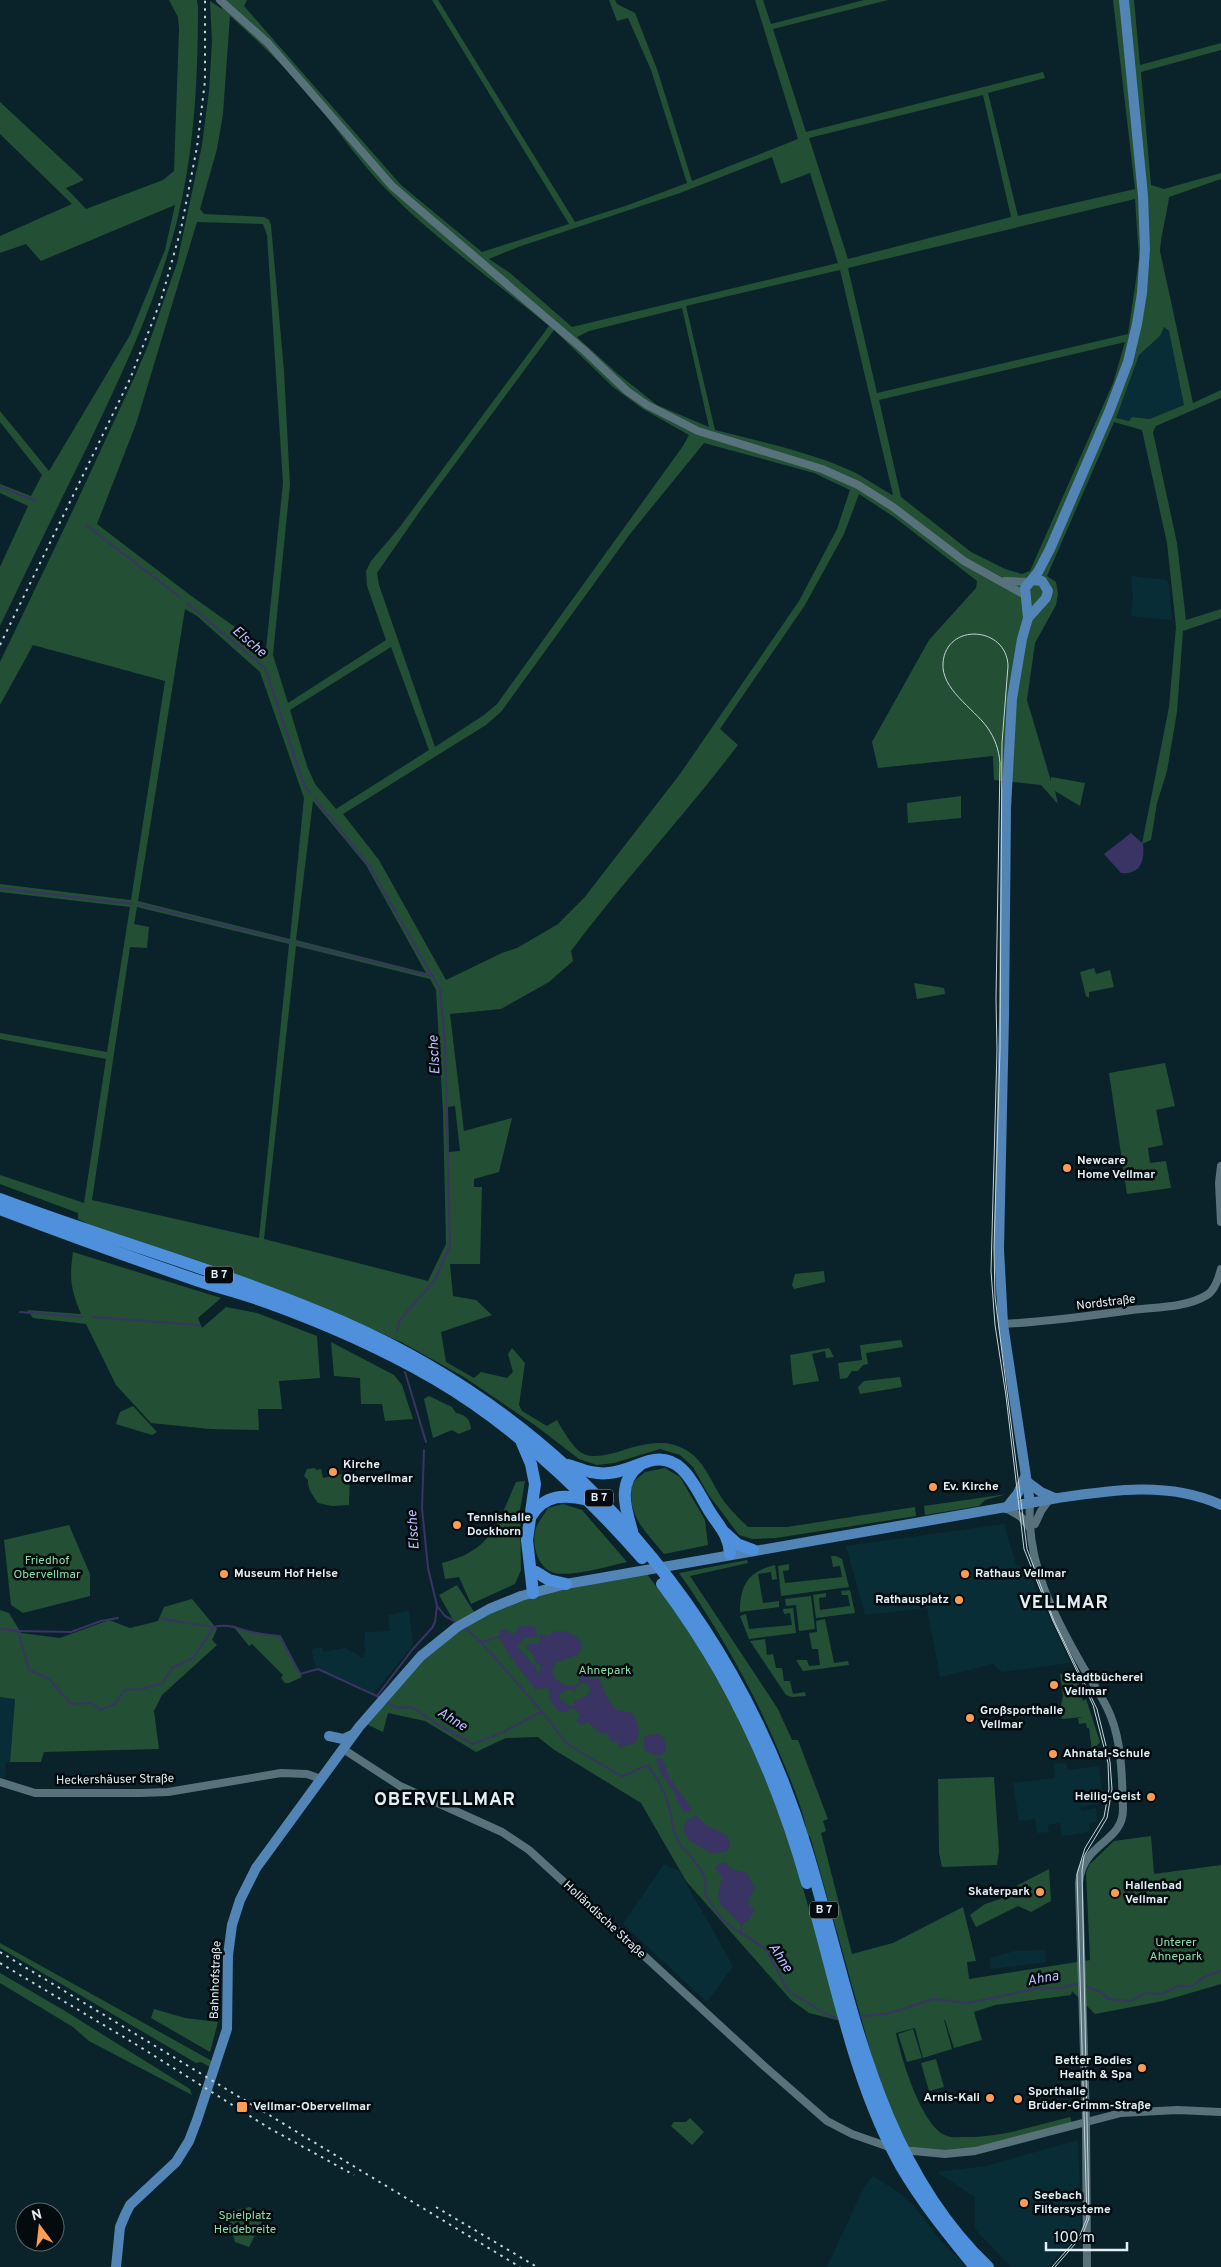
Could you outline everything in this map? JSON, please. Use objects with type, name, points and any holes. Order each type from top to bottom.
[{"type":"highway","name":"B 7","points":[[0,1199],[63,1223],[222,1276],[342,1322],[431,1367],[513,1422],[566,1464],[632,1533],[701,1622],[742,1690],[778,1768],[806,1847],[877,2091],[887,2117],[935,2212],[988,2267]]},
{"type":"highway","name":"B 7","points":[[0,1209],[201,1282],[263,1301],[338,1332],[436,1380],[519,1438],[590,1500],[643,1559],[680,1608],[735,1698],[772,1778],[805,1874],[853,2047],[878,2119],[900,2165],[975,2267]]},
{"type":"highway","points":[[519,1438],[531,1464],[534,1478],[535,1490],[527,1540],[533,1566],[540,1583],[536,1592]]},
{"type":"highway","points":[[566,1464],[588,1472],[604,1474],[663,1460],[681,1467],[688,1474],[728,1538],[726,1555]]},
{"type":"highway","points":[[632,1533],[624,1500],[624,1489],[630,1475],[644,1463]]},
{"type":"highway","points":[[530,1521],[540,1504],[553,1497],[568,1495],[590,1500]]},
{"type":"highway","points":[[719,1526],[737,1544],[753,1550]]},
{"type":"highway","points":[[533,1566],[549,1580],[566,1584]]},
{"type":"main road","points":[[1028,618],[1025,588],[1050,549],[1110,412],[1125,370],[1137,324],[1142,293],[1145,249],[1143,196],[1124,0]]},
{"type":"main road","points":[[1030,1504],[1003,1324],[999,1249],[1004,1044],[1006,808],[1012,699],[1022,639],[1028,618],[1047,594],[1045,584],[1050,549]]},
{"type":"main road","points":[[1030,581],[1039,580],[1045,584]]},
{"type":"main road","points":[[1026,597],[1032,602],[1040,602]]},
{"type":"main road","points":[[1026,1478],[1040,1492],[1053,1499]]},
{"type":"main road","points":[[1006,1508],[1018,1493],[1026,1478]]},
{"type":"main road","name":"Bahnhofstraße","points":[[116,2267],[120,2227],[128,2210],[143,2192],[176,2162],[189,2141],[227,2029],[228,1955],[232,1926],[240,1900],[256,1868],[353,1734],[388,1692],[420,1656],[457,1627],[476,1615],[507,1601],[566,1584],[1053,1499],[1119,1490],[1157,1490],[1188,1494],[1221,1505]]},
{"type":"main road","points":[[329,1736],[343,1739],[353,1734]]},
{"type":"street","points":[[221,1],[268,43],[392,186],[578,345],[628,391],[647,405],[698,431],[822,469],[858,485],[892,507],[964,561],[1000,580],[1026,597]]},
{"type":"street","points":[[1000,580],[1030,581]]},
{"type":"street","points":[[1221,1166],[1219,1183],[1221,1222]]},
{"type":"street","name":"Nordstraße","points":[[1003,1324],[1177,1305],[1198,1300],[1210,1294],[1221,1269]]},
{"type":"street","points":[[1005,1340],[1012,1329],[1023,1323]]},
{"type":"street","points":[[1033,1526],[1041,1511],[1053,1499]]},
{"type":"street","points":[[1030,1504],[1037,1563],[1054,1614],[1111,1717],[1120,1764],[1123,1818],[1114,1834],[1087,1858],[1080,1873],[1088,2267]]},
{"type":"street","points":[[1006,1508],[1033,1526]]},
{"type":"street","name":"Holländische Straße","points":[[343,1750],[400,1786],[502,1832],[529,1850],[764,2066],[827,2121],[852,2134],[900,2150],[945,2154],[1003,2145],[1121,2113],[1146,2111],[1221,2112]]},
{"type":"street","name":"Heckershäuser Straße","points":[[0,1782],[35,1793],[130,1793],[168,1792],[281,1773],[307,1774],[321,1779]]},
{"type":"shaded area","points":[[1163,327],[1169,331],[1184,405],[1150,419],[1132,417],[1129,421],[1116,418],[1139,355],[1160,336]]},
{"type":"shaded area","points":[[1131,576],[1166,580],[1169,585],[1172,620],[1131,616],[1133,600]]},
{"type":"shaded area","points":[[1131,833],[1143,844],[1142,861],[1140,866],[1133,872],[1121,873],[1104,854]]},
{"type":"shaded area","points":[[1004,1524],[1016,1564],[1031,1577],[1070,1663],[1002,1672],[993,1664],[940,1677],[927,1608],[865,1615],[846,1546]]},
{"type":"shaded area","points":[[409,1611],[413,1645],[374,1693],[316,1667],[311,1649],[322,1647],[323,1652],[345,1648],[363,1658],[366,1649],[364,1648],[365,1632],[390,1631],[388,1615]]},
{"type":"shaded area","points":[[527,1625],[535,1627],[537,1637],[524,1638],[517,1647],[535,1666],[539,1675],[541,1666],[535,1662],[533,1654],[526,1646],[528,1644],[539,1644],[540,1634],[550,1636],[552,1632],[570,1633],[576,1636],[582,1644],[579,1654],[555,1663],[552,1671],[560,1683],[575,1686],[576,1694],[573,1690],[567,1689],[559,1694],[560,1699],[570,1706],[568,1712],[559,1712],[551,1702],[548,1688],[535,1689],[509,1655],[499,1637],[500,1631],[507,1629],[511,1634],[515,1633],[518,1627]]},
{"type":"shaded area","points":[[588,1675],[591,1679],[599,1678],[606,1696],[616,1710],[632,1713],[638,1728],[638,1736],[635,1743],[618,1748],[619,1744],[616,1741],[610,1741],[608,1734],[600,1733],[588,1722],[581,1725],[576,1721],[580,1715],[574,1708],[574,1702],[587,1695],[590,1691],[588,1685],[579,1681],[579,1677]]},
{"type":"shaded area","points":[[0,1697],[15,1698],[10,1762],[6,1763],[5,1778],[0,1777]]},
{"type":"shaded area","points":[[658,1734],[664,1738],[666,1752],[655,1755],[644,1749],[644,1738],[646,1735]]},
{"type":"shaded area","points":[[662,1758],[669,1777],[690,1806],[691,1809],[687,1812],[684,1812],[682,1809],[673,1790],[661,1773],[656,1759]]},
{"type":"shaded area","points":[[1066,1763],[1068,1770],[1099,1766],[1104,1803],[1080,1807],[1081,1811],[1096,1808],[1097,1822],[1089,1823],[1090,1831],[1077,1834],[1062,1836],[1060,1823],[1048,1825],[1049,1832],[1037,1833],[1035,1819],[1019,1821],[1013,1783],[1055,1778],[1054,1764]]},
{"type":"shaded area","points":[[696,1815],[707,1826],[727,1835],[730,1846],[727,1851],[713,1854],[690,1841],[683,1829],[686,1821]]},
{"type":"shaded area","points":[[725,1862],[731,1869],[747,1873],[755,1888],[748,1901],[750,1906],[755,1909],[750,1919],[741,1925],[720,1904],[718,1895],[722,1877],[715,1868],[718,1864]]},
{"type":"shaded area","points":[[664,1864],[679,1871],[733,1966],[707,2002],[623,1924]]},
{"type":"shaded area","points":[[1045,1950],[1046,1962],[991,1969],[990,1958],[1015,1951]]},
{"type":"shaded area","points":[[1078,2140],[1080,2231],[1048,2267],[1011,2267],[975,2229],[975,2197],[937,2172],[986,2166]]},
{"type":"shaded area","points":[[873,2176],[898,2192],[915,2207],[940,2240],[967,2267],[827,2267],[864,2187]]},
{"type":"green space","points":[[169,0],[197,0],[198,8],[194,118],[187,172],[176,225],[159,282],[126,363],[0,626],[0,567],[28,506],[0,493],[0,484],[31,496],[42,475],[0,422],[0,411],[49,471],[130,335],[165,250],[175,205],[41,261],[26,244],[0,253],[0,236],[72,204],[0,134],[0,102],[84,180],[66,188],[86,209],[163,180],[174,171],[179,29],[178,17]]},
{"type":"green space","points":[[221,0],[247,0],[244,6],[401,185],[482,252],[569,224],[432,0],[438,0],[575,222],[687,183],[651,70],[628,18],[617,21],[609,0],[615,0],[617,4],[635,13],[657,69],[692,181],[798,139],[755,0],[763,0],[771,24],[864,0],[888,0],[773,29],[806,132],[1043,72],[1045,78],[988,93],[1018,216],[1135,189],[1113,0],[1134,0],[1140,65],[1221,43],[1221,50],[1141,72],[1151,185],[1164,189],[1221,173],[1221,179],[1169,197],[1160,251],[1193,403],[1221,390],[1221,398],[1156,426],[1153,432],[1177,543],[1186,620],[1221,609],[1221,618],[1183,631],[1177,712],[1167,771],[1157,803],[1151,840],[1142,844],[1169,707],[1176,627],[1167,543],[1142,430],[1114,422],[1047,576],[1056,582],[1058,594],[1056,605],[1035,643],[1027,700],[1051,781],[1051,777],[1085,783],[1080,806],[1055,791],[1058,804],[1041,785],[994,780],[993,756],[878,768],[872,742],[929,640],[976,588],[977,581],[894,517],[859,494],[844,534],[805,605],[720,729],[738,745],[571,951],[573,961],[549,982],[501,1009],[450,1014],[464,1131],[512,1118],[499,1172],[474,1179],[474,1187],[482,1187],[480,1264],[450,1264],[453,1296],[476,1300],[492,1315],[441,1332],[446,1362],[474,1378],[481,1372],[507,1378],[513,1372],[508,1354],[512,1348],[525,1363],[519,1405],[522,1411],[547,1426],[557,1420],[575,1447],[582,1453],[592,1456],[657,1443],[671,1444],[686,1450],[699,1461],[727,1505],[748,1527],[787,1527],[915,1507],[916,1516],[776,1538],[752,1539],[739,1535],[708,1494],[693,1467],[680,1455],[660,1449],[614,1463],[597,1465],[579,1459],[536,1426],[464,1377],[403,1343],[348,1318],[94,1227],[78,1219],[78,1213],[0,1184],[0,1175],[84,1203],[106,1059],[0,1039],[0,1033],[107,1052],[130,907],[0,892],[0,884],[131,900],[165,681],[33,645],[0,705],[0,662],[135,376],[149,343],[177,263],[202,145],[209,91],[212,42],[210,1],[222,9]],"holes":[[[230,16],[299,83],[363,164],[410,213],[549,326],[399,528],[371,561],[366,571],[367,586],[386,640],[288,703],[273,655],[290,485],[284,371],[271,225],[269,220],[264,217],[204,214],[200,209],[217,149],[223,114]],[[983,95],[1011,217],[848,259],[809,138]],[[772,157],[781,184],[810,173],[838,263],[572,327],[510,273],[489,259],[518,247],[680,193]],[[1135,199],[1139,259],[1128,334],[877,393],[848,268]],[[197,222],[263,224],[267,235],[283,483],[266,649],[190,595],[97,524],[136,424]],[[840,270],[893,495],[856,473],[822,459],[715,430],[686,306]],[[682,308],[709,427],[657,405],[618,374],[577,337],[589,331]],[[1164,327],[1169,331],[1184,405],[1150,419],[1132,417],[1129,421],[1116,418],[1139,355],[1160,336]],[[554,330],[613,387],[643,409],[689,435],[683,446],[497,704],[484,715],[435,747],[379,585],[377,573],[420,511]],[[1125,342],[1113,383],[1030,571],[1022,574],[1005,569],[971,552],[901,497],[879,400]],[[704,443],[814,473],[850,490],[837,529],[799,601],[680,774],[584,898],[558,924],[517,948],[502,953],[446,980],[379,860],[343,814],[486,725],[501,712],[630,534]],[[185,609],[197,616],[260,672],[304,798],[290,939],[138,901]],[[391,647],[429,750],[336,809],[315,784],[307,766],[290,710]],[[313,801],[366,865],[426,973],[296,940]],[[137,907],[289,944],[259,1238],[92,1200],[130,947],[147,948],[149,927],[134,924]],[[296,946],[430,979],[436,990],[443,1112],[446,1244],[428,1281],[264,1239]],[[455,1106],[460,1151],[449,1152],[448,1107]]]},
{"type":"green space","points":[[961,796],[961,818],[908,823],[907,803]]},
{"type":"green space","points":[[1094,968],[1096,974],[1110,970],[1114,987],[1089,992],[1089,998],[1086,996],[1080,972]]},
{"type":"green space","points":[[914,983],[944,988],[945,994],[917,999]]},
{"type":"green space","points":[[1165,1063],[1175,1106],[1156,1110],[1163,1145],[1148,1148],[1150,1163],[1166,1161],[1171,1188],[1127,1194],[1109,1073]]},
{"type":"green space","points":[[73,1252],[221,1298],[198,1318],[202,1328],[226,1307],[257,1313],[317,1336],[320,1378],[279,1381],[282,1409],[258,1409],[259,1430],[210,1429],[151,1423],[116,1385],[86,1324],[33,1318],[27,1310],[81,1314],[72,1284]]},
{"type":"green space","points":[[824,1271],[825,1282],[794,1289],[792,1285],[795,1274]]},
{"type":"green space","points":[[901,1340],[903,1347],[866,1353],[868,1364],[863,1365],[858,1371],[852,1371],[847,1378],[840,1379],[838,1363],[862,1360],[860,1345]]},
{"type":"green space","points":[[331,1342],[394,1375],[402,1385],[413,1419],[385,1421],[382,1404],[361,1404],[360,1378],[334,1376]]},
{"type":"green space","points":[[829,1348],[834,1357],[826,1358],[825,1351],[812,1354],[819,1381],[793,1385],[790,1355]]},
{"type":"green space","points":[[900,1377],[902,1387],[860,1394],[858,1387],[864,1381]]},
{"type":"green space","points":[[429,1396],[452,1407],[456,1413],[465,1416],[470,1423],[471,1429],[459,1434],[452,1430],[433,1438],[424,1399]]},
{"type":"green space","points":[[133,1406],[157,1432],[152,1435],[116,1424],[120,1412]]},
{"type":"green space","points":[[315,1468],[316,1470],[321,1469],[323,1478],[350,1472],[349,1505],[332,1506],[318,1503],[309,1489],[308,1480],[304,1476],[307,1469]]},
{"type":"green space","points":[[665,1468],[680,1477],[705,1520],[708,1545],[664,1554],[639,1522],[632,1505],[632,1483],[645,1472]]},
{"type":"green space","points":[[525,1481],[520,1510],[521,1570],[515,1584],[471,1604],[459,1577],[445,1579],[442,1563],[459,1558],[482,1543],[491,1534],[516,1482]]},
{"type":"green space","points":[[1007,1494],[985,1500],[979,1506],[925,1515],[924,1506]]},
{"type":"green space","points":[[563,1504],[582,1510],[627,1562],[571,1574],[549,1571],[537,1555],[534,1541],[536,1528],[548,1508]]},
{"type":"green space","name":"Friedhof Obervellmar","points":[[69,1525],[90,1574],[90,1596],[23,1613],[11,1605],[4,1540]]},
{"type":"green space","points":[[831,1556],[842,1559],[849,1587],[781,1596],[778,1566],[789,1564],[789,1570],[783,1571],[785,1583],[842,1577],[840,1566],[833,1567]]},
{"type":"green space","points":[[747,1560],[748,1563],[690,1576],[778,1709],[792,1740],[798,1740],[828,1819],[823,1821],[826,1831],[821,1833],[852,1954],[893,1943],[963,1907],[976,1961],[967,1962],[969,1979],[1090,1960],[1086,1873],[1089,1865],[1114,1841],[1151,1836],[1154,1874],[1221,1865],[1221,1984],[1163,2001],[1095,2014],[1072,1991],[1071,1995],[995,2005],[974,2012],[982,2040],[954,2048],[944,2020],[952,2049],[923,2058],[915,2028],[896,2033],[908,2074],[921,2106],[929,2120],[947,2136],[989,2136],[1030,2128],[1070,2117],[1072,2123],[981,2147],[943,2151],[906,2146],[876,2071],[810,1836],[790,1843],[841,2021],[809,2013],[791,2000],[686,1881],[641,1803],[553,1749],[538,1737],[506,1738],[476,1752],[425,1721],[388,1713],[383,1732],[362,1722],[377,1704],[457,1627],[439,1595],[457,1585],[476,1615],[502,1603],[644,1570],[689,1630],[745,1729],[787,1833],[806,1827],[792,1784],[772,1734],[748,1686],[709,1617],[679,1573]]},
{"type":"green space","points":[[775,1565],[777,1579],[772,1580],[771,1572],[758,1574],[763,1603],[779,1601],[779,1607],[740,1612],[742,1594],[747,1581],[758,1571]]},
{"type":"green space","points":[[850,1590],[855,1613],[816,1618],[813,1595],[826,1593],[826,1597],[819,1598],[820,1610],[850,1606],[848,1595],[842,1595],[841,1591]]},
{"type":"green space","points":[[811,1596],[815,1629],[799,1631],[796,1605],[786,1606],[785,1599]]},
{"type":"green space","points":[[192,1599],[217,1629],[212,1640],[217,1645],[162,1695],[154,1711],[159,1749],[44,1752],[41,1762],[10,1762],[15,1699],[0,1697],[0,1610],[9,1613],[21,1633],[60,1638],[109,1620],[130,1628],[158,1621],[164,1607]]},
{"type":"green space","points":[[793,1608],[796,1633],[749,1639],[740,1616],[746,1614],[749,1629],[792,1625],[790,1613],[784,1614],[783,1609]]},
{"type":"green space","points":[[825,1619],[834,1663],[848,1661],[849,1665],[803,1671],[796,1660],[807,1660],[809,1666],[820,1665],[818,1649],[812,1649],[809,1633],[817,1632],[816,1621]]},
{"type":"green space","points":[[232,1625],[251,1632],[280,1636],[302,1677],[285,1683],[281,1678],[283,1675],[252,1644],[249,1646]]},
{"type":"green space","points":[[765,1639],[767,1655],[773,1654],[776,1668],[782,1668],[784,1681],[790,1681],[793,1694],[805,1692],[806,1696],[792,1697],[786,1695],[750,1641]]},
{"type":"green space","points":[[1073,1673],[1082,1689],[1079,1690],[1083,1701],[1086,1699],[1100,1742],[1092,1751],[1089,1728],[1087,1728],[1086,1723],[1079,1724],[1078,1718],[1083,1717],[1062,1719],[1060,1709],[1063,1696],[1060,1674]]},
{"type":"green space","points":[[994,1777],[999,1851],[997,1865],[942,1867],[939,1853],[938,1779]]},
{"type":"green space","points":[[1049,1869],[1051,1901],[1031,1912],[1018,1906],[976,1927],[970,1915],[985,1904],[1015,1894],[1018,1885]]},
{"type":"green space","points":[[0,1943],[212,2061],[210,2067],[201,2062],[196,2063],[0,1948]]},
{"type":"green space","points":[[0,1973],[190,2089],[192,2095],[89,2041],[73,2027],[0,1983]]},
{"type":"green space","points":[[154,2009],[185,2018],[218,2022],[210,2052],[151,2018]]},
{"type":"green space","points":[[913,2029],[922,2058],[907,2062],[898,2034]]},
{"type":"green space","points":[[936,2059],[944,2087],[929,2091],[921,2063]]},
{"type":"green space","points":[[690,2118],[704,2132],[692,2145],[671,2126],[674,2122],[686,2122]]},
{"type":"green space","name":"Spielplatz Heidebreite","points":[[250,2207],[263,2219],[249,2247],[235,2242],[226,2212]]},
{"type":"waterway","name":"Elsche","points":[[0,487],[36,501]]},
{"type":"waterway","name":"Elsche","points":[[87,526],[180,597]]},
{"type":"waterway","name":"Elsche","points":[[187,603],[265,668],[304,785],[310,793]]},
{"type":"waterway","name":"Elsche","points":[[315,799],[368,864],[440,989],[445,1043],[450,1245],[435,1280],[399,1321],[397,1331]]},
{"type":"waterway","points":[[0,888],[132,904]]},
{"type":"waterway","points":[[138,904],[290,941]]},
{"type":"waterway","points":[[296,943],[432,976]]},
{"type":"waterway","points":[[20,1312],[83,1317]]},
{"type":"waterway","points":[[93,1317],[199,1325]]},
{"type":"waterway","name":"Elsche","points":[[405,1372],[426,1442]]},
{"type":"waterway","name":"Elsche","points":[[424,1450],[422,1508],[428,1568],[437,1606],[445,1616],[456,1622]]},
{"type":"waterway","name":"Elsche","points":[[377,1696],[412,1650],[432,1628],[435,1622],[437,1606]]},
{"type":"waterway","points":[[18,1631],[71,1632],[101,1621],[118,1618]]},
{"type":"waterway","points":[[162,1619],[214,1627]]},
{"type":"waterway","name":"Ahne","points":[[0,1629],[18,1631],[29,1670],[49,1679],[71,1704],[91,1703],[100,1710],[115,1704],[124,1690],[141,1689],[163,1683],[172,1668],[193,1658],[214,1627],[224,1626],[280,1636],[300,1674],[318,1669],[379,1697]]},
{"type":"waterway","name":"Elsche","points":[[464,1627],[481,1642],[499,1637]]},
{"type":"waterway","name":"Elsche","points":[[481,1642],[543,1713]]},
{"type":"waterway","points":[[575,1687],[581,1683]]},
{"type":"waterway","name":"Ahne","points":[[385,1701],[396,1708],[412,1707],[435,1723],[473,1744],[503,1732],[539,1713],[544,1714],[567,1744],[621,1776],[648,1766],[657,1778],[670,1808],[677,1839],[699,1866],[706,1886],[705,1894],[723,1920],[766,1949],[788,1991],[828,2015],[838,2018]]},
{"type":"waterway","points":[[570,1708],[574,1707]]},
{"type":"waterway","name":"Ahne","points":[[741,1934],[742,1925]]},
{"type":"waterway","name":"Ahna","points":[[1085,1986],[1101,1992],[1108,1999],[1131,2001],[1145,1993],[1162,1994],[1178,1986],[1193,1986],[1204,1977],[1221,1971]]},
{"type":"waterway","name":"Ahna","points":[[861,2016],[887,2014],[933,1999],[968,2003],[1039,1988],[1061,1988],[1075,1984],[1081,1985]]},
{"type":"tram line","points":[[1052,2267],[1080,2235],[1087,2218],[1077,1874],[1085,1848],[1104,1817],[1109,1789],[1108,1763],[1093,1705],[1053,1621],[1024,1549],[1006,1396],[995,1325],[991,1271],[997,1050],[996,998],[1000,763],[998,749],[992,735],[981,720],[952,690],[947,681],[943,663],[947,650],[954,641],[965,635],[976,634],[988,637],[998,643],[1005,653],[1008,666],[1002,743],[1000,1050],[994,1247],[995,1297],[1027,1549],[1054,1621],[1097,1709],[1110,1762],[1112,1789],[1107,1818],[1084,1856],[1082,1871],[1089,2218],[1082,2236],[1055,2267]]},
{"type":"railway","points":[[0,645],[130,379],[161,300],[181,229],[197,147],[205,81],[205,0]]},
{"type":"railway","points":[[0,1952],[520,2267]]},
{"type":"railway","points":[[0,1963],[137,2045],[269,2128],[354,2175]]},
{"type":"railway","points":[[436,2207],[537,2267]]},
{"type":"place","name":"Newcare Home Vellmar","points":[[1067,1168]]},
{"type":"place","name":"Kirche Obervellmar","points":[[333,1472]]},
{"type":"place","name":"Ev. Kirche","points":[[933,1487]]},
{"type":"place","name":"Tennishalle Dockhorn","points":[[457,1525]]},
{"type":"place","name":"Museum Hof Helse","points":[[224,1574]]},
{"type":"place","name":"Rathaus Vellmar","points":[[965,1574]]},
{"type":"place","name":"Rathausplatz","points":[[959,1600]]},
{"type":"place","name":"Stadtbücherei Vellmar","points":[[1054,1685]]},
{"type":"place","name":"Großsporthalle Vellmar","points":[[970,1718]]},
{"type":"place","name":"Ahnatal-Schule","points":[[1053,1754]]},
{"type":"place","name":"Heilig-Geist","points":[[1151,1797]]},
{"type":"place","name":"Skaterpark","points":[[1040,1892]]},
{"type":"place","name":"Hallenbad Vellmar","points":[[1115,1893]]},
{"type":"place","name":"Better Bodies Health & Spa","points":[[1142,2068]]},
{"type":"place","name":"Arnis-Kali","points":[[990,2098]]},
{"type":"place","name":"Sporthalle Brüder-Grimm-Straße","points":[[1018,2099]]},
{"type":"place","name":"Vellmar-Obervellmar","points":[[242,2107]]},
{"type":"place","name":"Seebach Filtersysteme","points":[[1024,2203]]},
{"type":"district","name":"VELLMAR","points":[[1064,1603]]},
{"type":"district","name":"OBERVELLMAR","points":[[445,1800]]},
{"type":"park label","name":"Ahnepark","points":[[605,1671]]},
{"type":"park label","name":"Unterer Ahnepark","points":[[1176,1950]]}]
